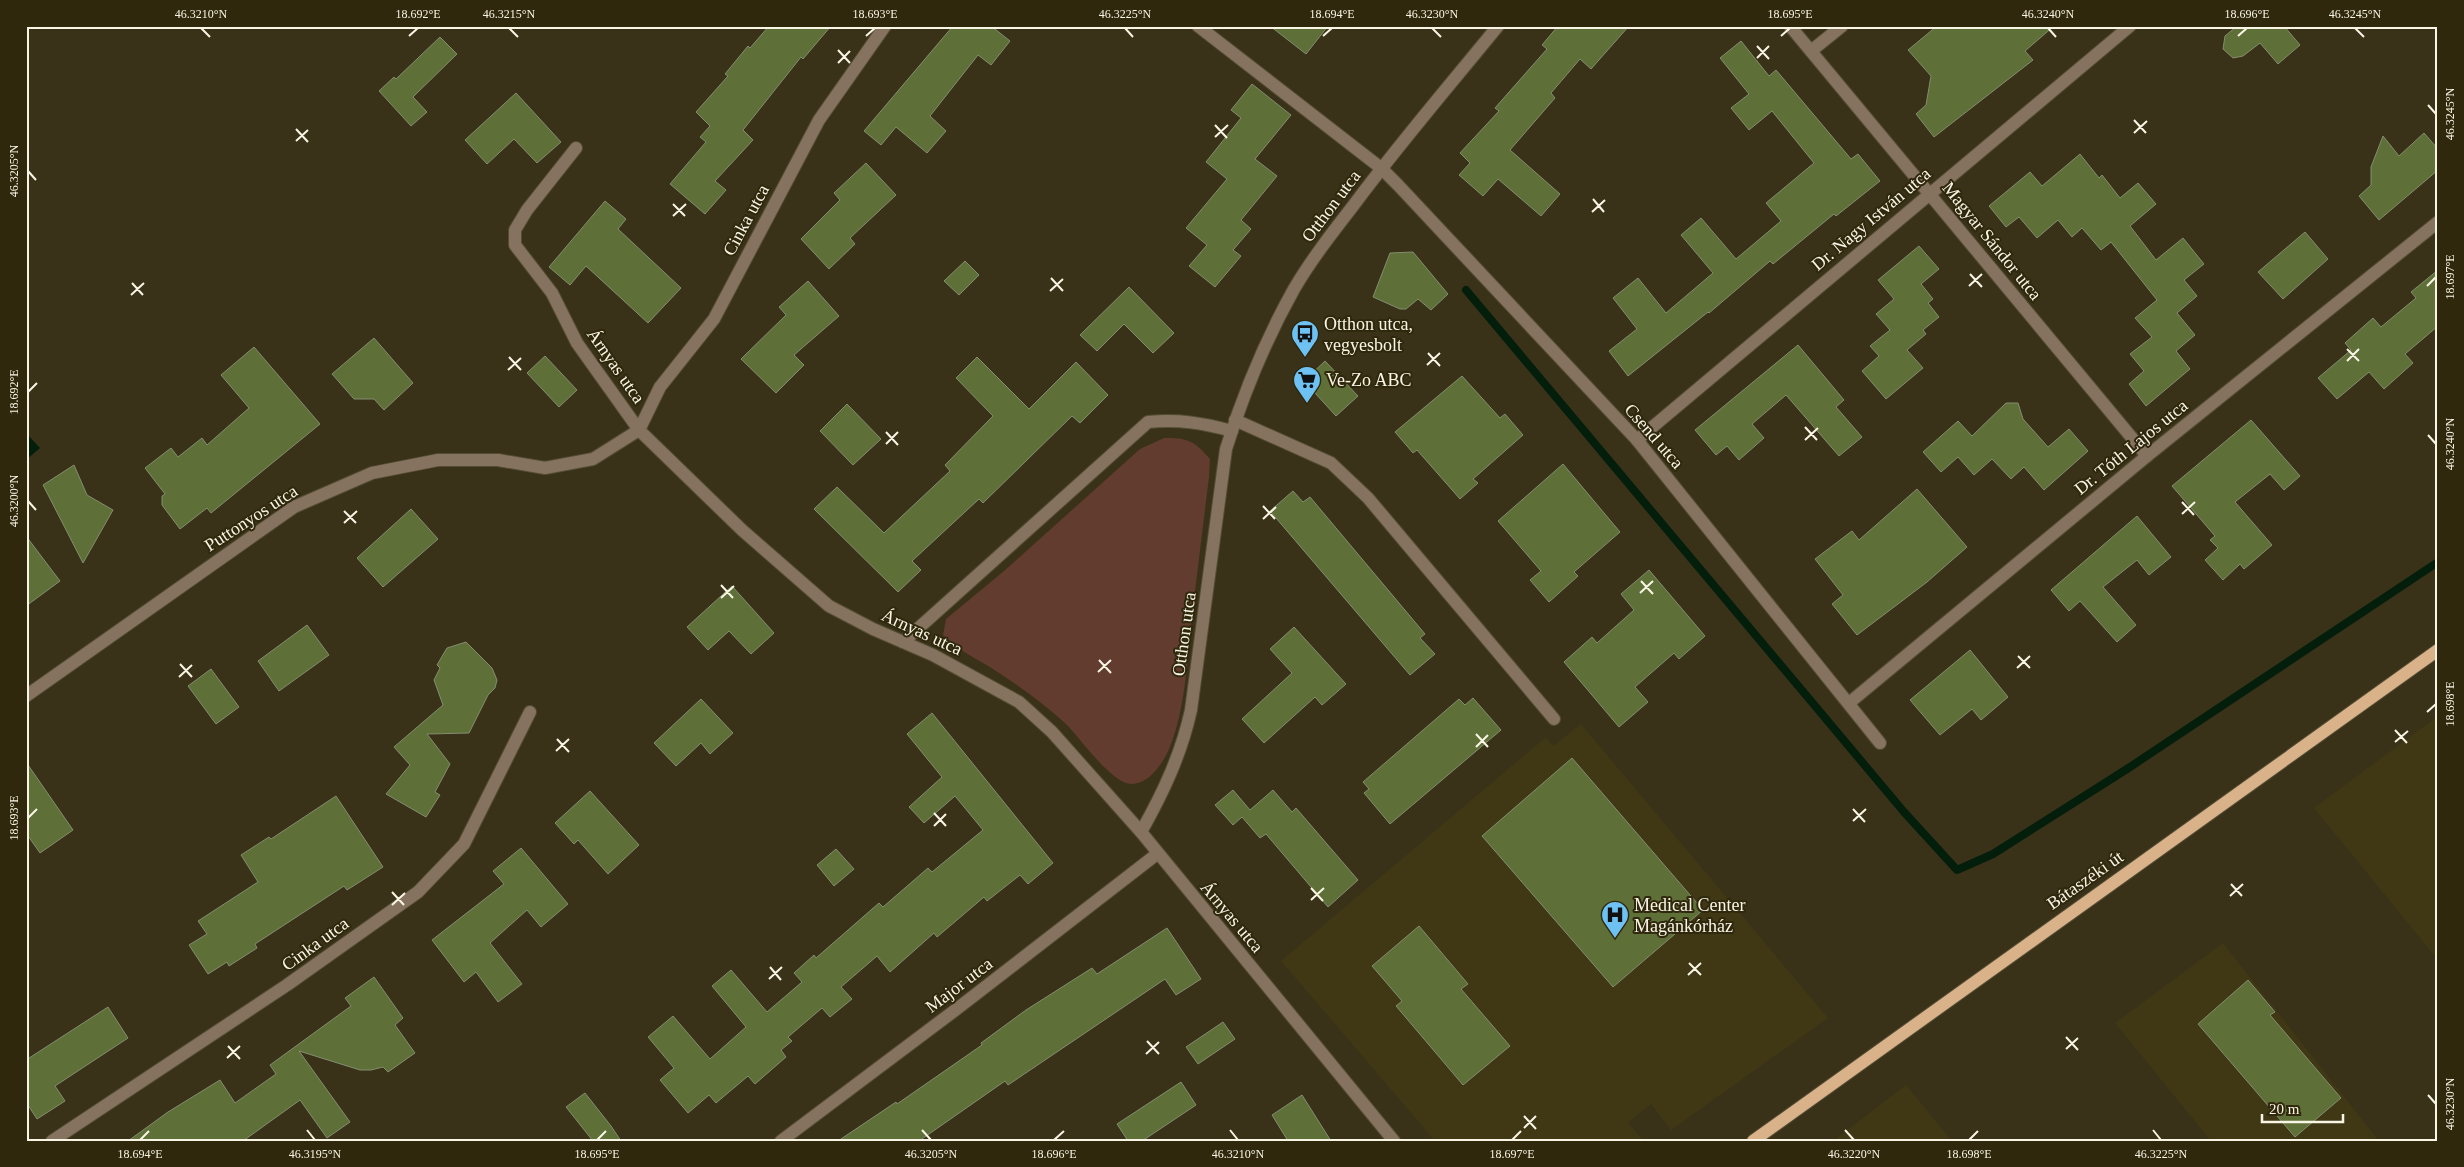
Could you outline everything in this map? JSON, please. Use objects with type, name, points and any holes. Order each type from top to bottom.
[{"type":"main road","name":"Bátaszéki út","points":[[1754,1141],[2438,650]]},
{"type":"street","name":"Cinka utca","points":[[639,430],[660,387],[714,318],[819,120],[885,26]]},
{"type":"street","name":"Csend utca","points":[[1198,26],[1381,168],[1637,440],[1880,743]]},
{"type":"street","name":"Otthon utca","points":[[1141,832],[1166,788],[1185,740],[1191,710],[1226,449],[1270,338],[1294,289],[1319,251],[1381,168],[1498,26]]},
{"type":"street","name":"Magyar Sándor utca","points":[[1790,26],[1930,192],[2146,456]]},
{"type":"street","points":[[1811,51],[1842,26]]},
{"type":"street","name":"Dr. Nagy István utca","points":[[1637,440],[2130,26]]},
{"type":"street","name":"Árnyas utca","points":[[576,148],[527,210],[515,230],[515,245],[552,293],[577,343],[639,430],[742,530],[828,606],[933,655],[1018,702],[1052,732],[1141,832],[1157,854],[1394,1141]]},
{"type":"street","name":"Dr. Tóth Lajos utca","points":[[1849,703],[2146,456],[2438,222]]},
{"type":"street","points":[[903,642],[1148,422],[1171,420],[1234,426],[1331,462],[1368,498],[1554,719]]},
{"type":"street","name":"Puttonyos utca","points":[[26,696],[294,507],[372,473],[438,460],[498,460],[545,468],[593,459],[639,430]]},
{"type":"street","name":"Cinka utca","points":[[52,1141],[287,985],[418,892],[464,844],[530,712]]},
{"type":"street","name":"Major utca","points":[[781,1141],[958,1008],[1157,854]]},
{"type":"shaded area","points":[[26,433],[40,448],[26,460]]},
{"type":"shaded area","points":[[1164,438],[1190,441],[1199,448],[1210,459],[1209,477],[1185,686],[1179,717],[1170,747],[1160,766],[1150,777],[1131,784],[1115,777],[1068,726],[1041,703],[1003,675],[961,650],[943,635],[946,619],[1004,571],[1140,449]]},
{"type":"shaded area","points":[[2438,716],[2438,960],[2314,808]]},
{"type":"shaded area","name":"Medical Center Magánkórház","points":[[1581,724],[1828,1018],[1671,1130],[1651,1104],[1628,1123],[1644,1141],[1435,1141],[1281,961],[1546,737],[1553,746]]},
{"type":"shaded area","points":[[2223,943],[2379,1141],[2211,1141],[2115,1023]]},
{"type":"shaded area","points":[[1906,1085],[1952,1141],[1833,1141]]},
{"type":"building","points":[[769,26],[831,26],[803,59],[801,57],[743,130],[753,140],[715,181],[726,190],[705,214],[670,184],[706,142],[700,137],[710,126],[696,112],[728,76],[725,74],[748,46],[750,48]]},
{"type":"building","points":[[953,26],[991,26],[1010,41],[991,65],[978,55],[930,116],[946,131],[927,153],[896,127],[881,145],[864,131]]},
{"type":"building","points":[[1270,26],[1328,26],[1306,54]]},
{"type":"building","points":[[1558,26],[1629,26],[1591,69],[1580,59],[1551,93],[1555,98],[1510,150],[1560,194],[1541,216],[1498,179],[1483,196],[1459,175],[1470,163],[1460,153],[1499,111],[1495,108],[1547,49],[1542,45]]},
{"type":"building","points":[[1937,26],[2054,26],[2025,51],[2033,60],[1934,137],[1916,114],[1926,105],[1931,76],[1908,50]]},
{"type":"building","points":[[2237,26],[2284,26],[2300,45],[2278,64],[2260,43],[2243,56],[2233,58],[2223,49],[2225,36]]},
{"type":"building","points":[[440,37],[457,54],[413,97],[427,112],[411,126],[379,91],[394,77],[396,79]]},
{"type":"building","points":[[1741,41],[1769,76],[1776,70],[1851,159],[1858,154],[1880,181],[1836,216],[1834,214],[1773,264],[1770,261],[1709,313],[1628,376],[1609,351],[1637,329],[1613,298],[1638,278],[1666,313],[1713,273],[1681,235],[1701,218],[1736,259],[1781,221],[1766,203],[1814,163],[1772,111],[1749,130],[1731,108],[1749,94],[1720,58]]},
{"type":"building","points":[[1252,84],[1291,115],[1255,159],[1277,176],[1241,220],[1251,229],[1233,250],[1241,256],[1215,287],[1189,266],[1207,245],[1186,228],[1227,179],[1206,162],[1241,118],[1231,110]]},
{"type":"building","points":[[516,93],[561,142],[537,163],[514,139],[487,164],[465,140]]},
{"type":"building","points":[[2424,133],[2438,149],[2438,170],[2379,220],[2359,196],[2371,185],[2371,167],[2383,136],[2399,156]]},
{"type":"building","points":[[2080,154],[2099,178],[2102,175],[2120,198],[2138,183],[2156,204],[2130,226],[2156,260],[2183,238],[2204,264],[2184,280],[2197,296],[2177,313],[2195,335],[2176,351],[2190,369],[2146,406],[2129,384],[2144,371],[2130,354],[2152,337],[2135,318],[2157,300],[2111,242],[2101,250],[2082,228],[2072,237],[2058,220],[2037,238],[2019,217],[2006,227],[1989,206],[2030,172],[2042,186]]},
{"type":"building","points":[[866,163],[896,195],[850,238],[855,244],[829,269],[801,239],[840,200],[834,193]]},
{"type":"building","points":[[605,201],[626,219],[618,229],[681,288],[648,323],[586,266],[570,285],[549,267]]},
{"type":"building","points":[[2305,232],[2328,259],[2283,299],[2258,272]]},
{"type":"building","points":[[1919,246],[1939,269],[1921,284],[1933,299],[1928,303],[1939,317],[1923,330],[1926,334],[1907,350],[1923,368],[1886,399],[1862,371],[1879,356],[1870,346],[1890,330],[1876,314],[1894,299],[1878,280]]},
{"type":"building","points":[[1413,252],[1448,294],[1431,310],[1418,299],[1406,309],[1400,309],[1373,297],[1390,253]]},
{"type":"building","points":[[965,261],[979,275],[959,295],[944,281]]},
{"type":"building","points":[[2438,270],[2438,326],[2405,354],[2413,363],[2384,389],[2369,372],[2337,399],[2318,378],[2351,350],[2345,343],[2373,318],[2381,327],[2416,298],[2411,292]]},
{"type":"building","points":[[808,281],[839,316],[794,355],[804,365],[776,393],[741,359],[786,315],[779,307]]},
{"type":"building","points":[[1129,287],[1174,333],[1153,353],[1124,324],[1097,351],[1080,335]]},
{"type":"building","points":[[374,338],[413,383],[384,410],[374,399],[354,399],[332,374]]},
{"type":"building","points":[[1798,345],[1844,400],[1836,407],[1862,437],[1839,456],[1786,395],[1752,424],[1764,438],[1739,460],[1727,446],[1716,455],[1695,430]]},
{"type":"building","points":[[254,347],[320,424],[211,513],[207,508],[180,529],[162,505],[162,496],[165,494],[145,468],[171,448],[178,457],[202,438],[207,445],[249,408],[221,375]]},
{"type":"building","points":[[545,356],[577,390],[559,407],[527,373]]},
{"type":"building","points":[[977,357],[1029,409],[1076,362],[1108,395],[1080,423],[1072,416],[983,503],[979,499],[912,561],[921,570],[898,592],[814,509],[837,487],[884,533],[950,471],[945,465],[993,416],[956,378]]},
{"type":"building","points":[[1325,361],[1358,396],[1336,416],[1304,381]]},
{"type":"building","points":[[1462,376],[1500,418],[1505,414],[1523,435],[1473,479],[1478,483],[1460,499],[1417,450],[1413,453],[1395,432]]},
{"type":"building","points":[[2006,403],[2018,403],[2023,419],[2048,447],[2069,429],[2088,451],[2044,490],[2024,467],[2011,479],[1992,459],[1974,475],[1958,457],[1941,472],[1923,452],[1958,421],[1972,436]]},
{"type":"building","points":[[847,404],[881,439],[853,465],[820,431]]},
{"type":"building","points":[[2251,420],[2300,476],[2284,490],[2270,474],[2235,502],[2272,545],[2244,569],[2240,564],[2223,580],[2205,560],[2218,548],[2210,540],[2215,536],[2172,486]]},
{"type":"building","points":[[1563,464],[1620,532],[1574,572],[1578,576],[1549,602],[1530,580],[1541,571],[1498,521]]},
{"type":"building","points":[[74,465],[87,495],[113,510],[83,563],[43,485]]},
{"type":"building","points":[[1917,489],[1967,547],[1927,582],[1857,635],[1832,604],[1843,595],[1815,559],[1852,531],[1859,540]]},
{"type":"building","points":[[1293,491],[1303,502],[1310,497],[1425,634],[1420,638],[1435,654],[1410,675],[1270,511]]},
{"type":"building","points":[[411,509],[438,539],[383,587],[357,558]]},
{"type":"building","points":[[2137,516],[2171,557],[2149,575],[2137,560],[2103,587],[2136,625],[2117,642],[2080,601],[2069,611],[2051,590]]},
{"type":"building","points":[[26,536],[60,581],[26,606]]},
{"type":"building","points":[[1649,570],[1705,636],[1679,659],[1674,653],[1635,687],[1648,702],[1619,727],[1564,662],[1592,637],[1597,643],[1634,610],[1621,594]]},
{"type":"building","points":[[732,586],[774,633],[751,654],[729,631],[708,650],[687,627]]},
{"type":"building","points":[[307,625],[329,655],[279,691],[258,661]]},
{"type":"building","points":[[1294,627],[1346,684],[1322,705],[1315,697],[1264,743],[1242,719],[1292,673],[1270,649]]},
{"type":"building","points":[[466,642],[492,668],[497,680],[495,688],[488,695],[469,733],[427,734],[450,764],[435,792],[440,795],[426,817],[386,794],[410,765],[394,747],[443,705],[434,680],[440,668],[437,665],[447,648]]},
{"type":"building","points":[[1970,650],[2008,697],[1981,720],[1972,709],[1940,735],[1910,700]]},
{"type":"building","points":[[211,669],[239,707],[216,724],[188,686]]},
{"type":"building","points":[[1473,698],[1501,730],[1390,824],[1364,793],[1369,789],[1363,782],[1459,699],[1465,705]]},
{"type":"building","points":[[701,699],[733,733],[710,754],[701,743],[676,766],[654,743]]},
{"type":"building","points":[[932,713],[1053,863],[1028,884],[1020,875],[987,901],[984,897],[937,937],[934,933],[890,972],[877,956],[841,987],[852,999],[830,1017],[822,1008],[788,1037],[792,1041],[781,1050],[786,1057],[755,1084],[748,1076],[716,1103],[709,1095],[688,1113],[660,1080],[674,1068],[648,1037],[673,1016],[710,1059],[746,1027],[712,986],[731,970],[767,1012],[802,982],[794,973],[814,955],[816,958],[879,903],[883,907],[928,868],[932,872],[983,830],[955,796],[924,823],[909,807],[942,777],[907,734]]},
{"type":"building","points":[[1572,758],[1703,910],[1613,987],[1482,836]]},
{"type":"building","points":[[26,762],[73,830],[40,853],[26,833]]},
{"type":"building","points":[[1233,790],[1250,810],[1273,790],[1292,812],[1296,808],[1358,880],[1328,907],[1266,834],[1260,838],[1242,817],[1233,825],[1215,805]]},
{"type":"building","points":[[590,791],[639,845],[608,874],[578,840],[574,844],[555,823]]},
{"type":"building","points":[[336,796],[383,867],[347,890],[344,886],[255,944],[257,948],[229,966],[227,962],[208,974],[189,945],[207,934],[198,921],[258,882],[241,855],[269,837],[271,839]]},
{"type":"building","points":[[521,848],[568,904],[541,927],[527,910],[490,943],[522,984],[498,1002],[476,972],[464,982],[432,940],[504,884],[493,871]]},
{"type":"building","points":[[836,849],[854,869],[834,886],[817,865]]},
{"type":"building","points":[[1419,926],[1468,984],[1461,989],[1510,1046],[1463,1085],[1396,1006],[1402,1001],[1372,966]]},
{"type":"building","points":[[1167,928],[1201,979],[1176,995],[1165,979],[1008,1085],[1005,1081],[919,1141],[838,1141],[896,1102],[897,1104],[982,1045],[981,1043],[1026,1010],[1092,968],[1097,974]]},
{"type":"building","points":[[374,977],[403,1018],[395,1025],[415,1053],[388,1072],[383,1067],[360,1070],[299,1051],[350,1122],[327,1138],[300,1100],[243,1141],[128,1141],[168,1112],[220,1080],[235,1103],[276,1074],[270,1065],[351,1006],[345,998]]},
{"type":"building","points":[[2248,980],[2275,1012],[2270,1015],[2341,1098],[2295,1137],[2198,1024]]},
{"type":"building","points":[[108,1007],[128,1038],[55,1086],[65,1101],[37,1119],[26,1102],[26,1060]]},
{"type":"building","points":[[1223,1022],[1235,1039],[1198,1064],[1186,1047]]},
{"type":"building","points":[[1181,1082],[1196,1105],[1142,1141],[1128,1141],[1117,1124]]},
{"type":"building","points":[[585,1093],[621,1141],[593,1141],[566,1107]]},
{"type":"building","points":[[1302,1095],[1331,1141],[1288,1141],[1272,1115]]},
{"type":"waterway","points":[[1466,290],[1904,812],[1957,870],[1993,854],[2127,769],[2438,562]]},
{"type":"place","name":"Otthon utca, vegyesbolt","points":[[1305,358]]},
{"type":"place","name":"Ve-Zo ABC","points":[[1307,404]]},
{"type":"place","name":"Medical Center Magánkórház","points":[[1615,939]]}]
